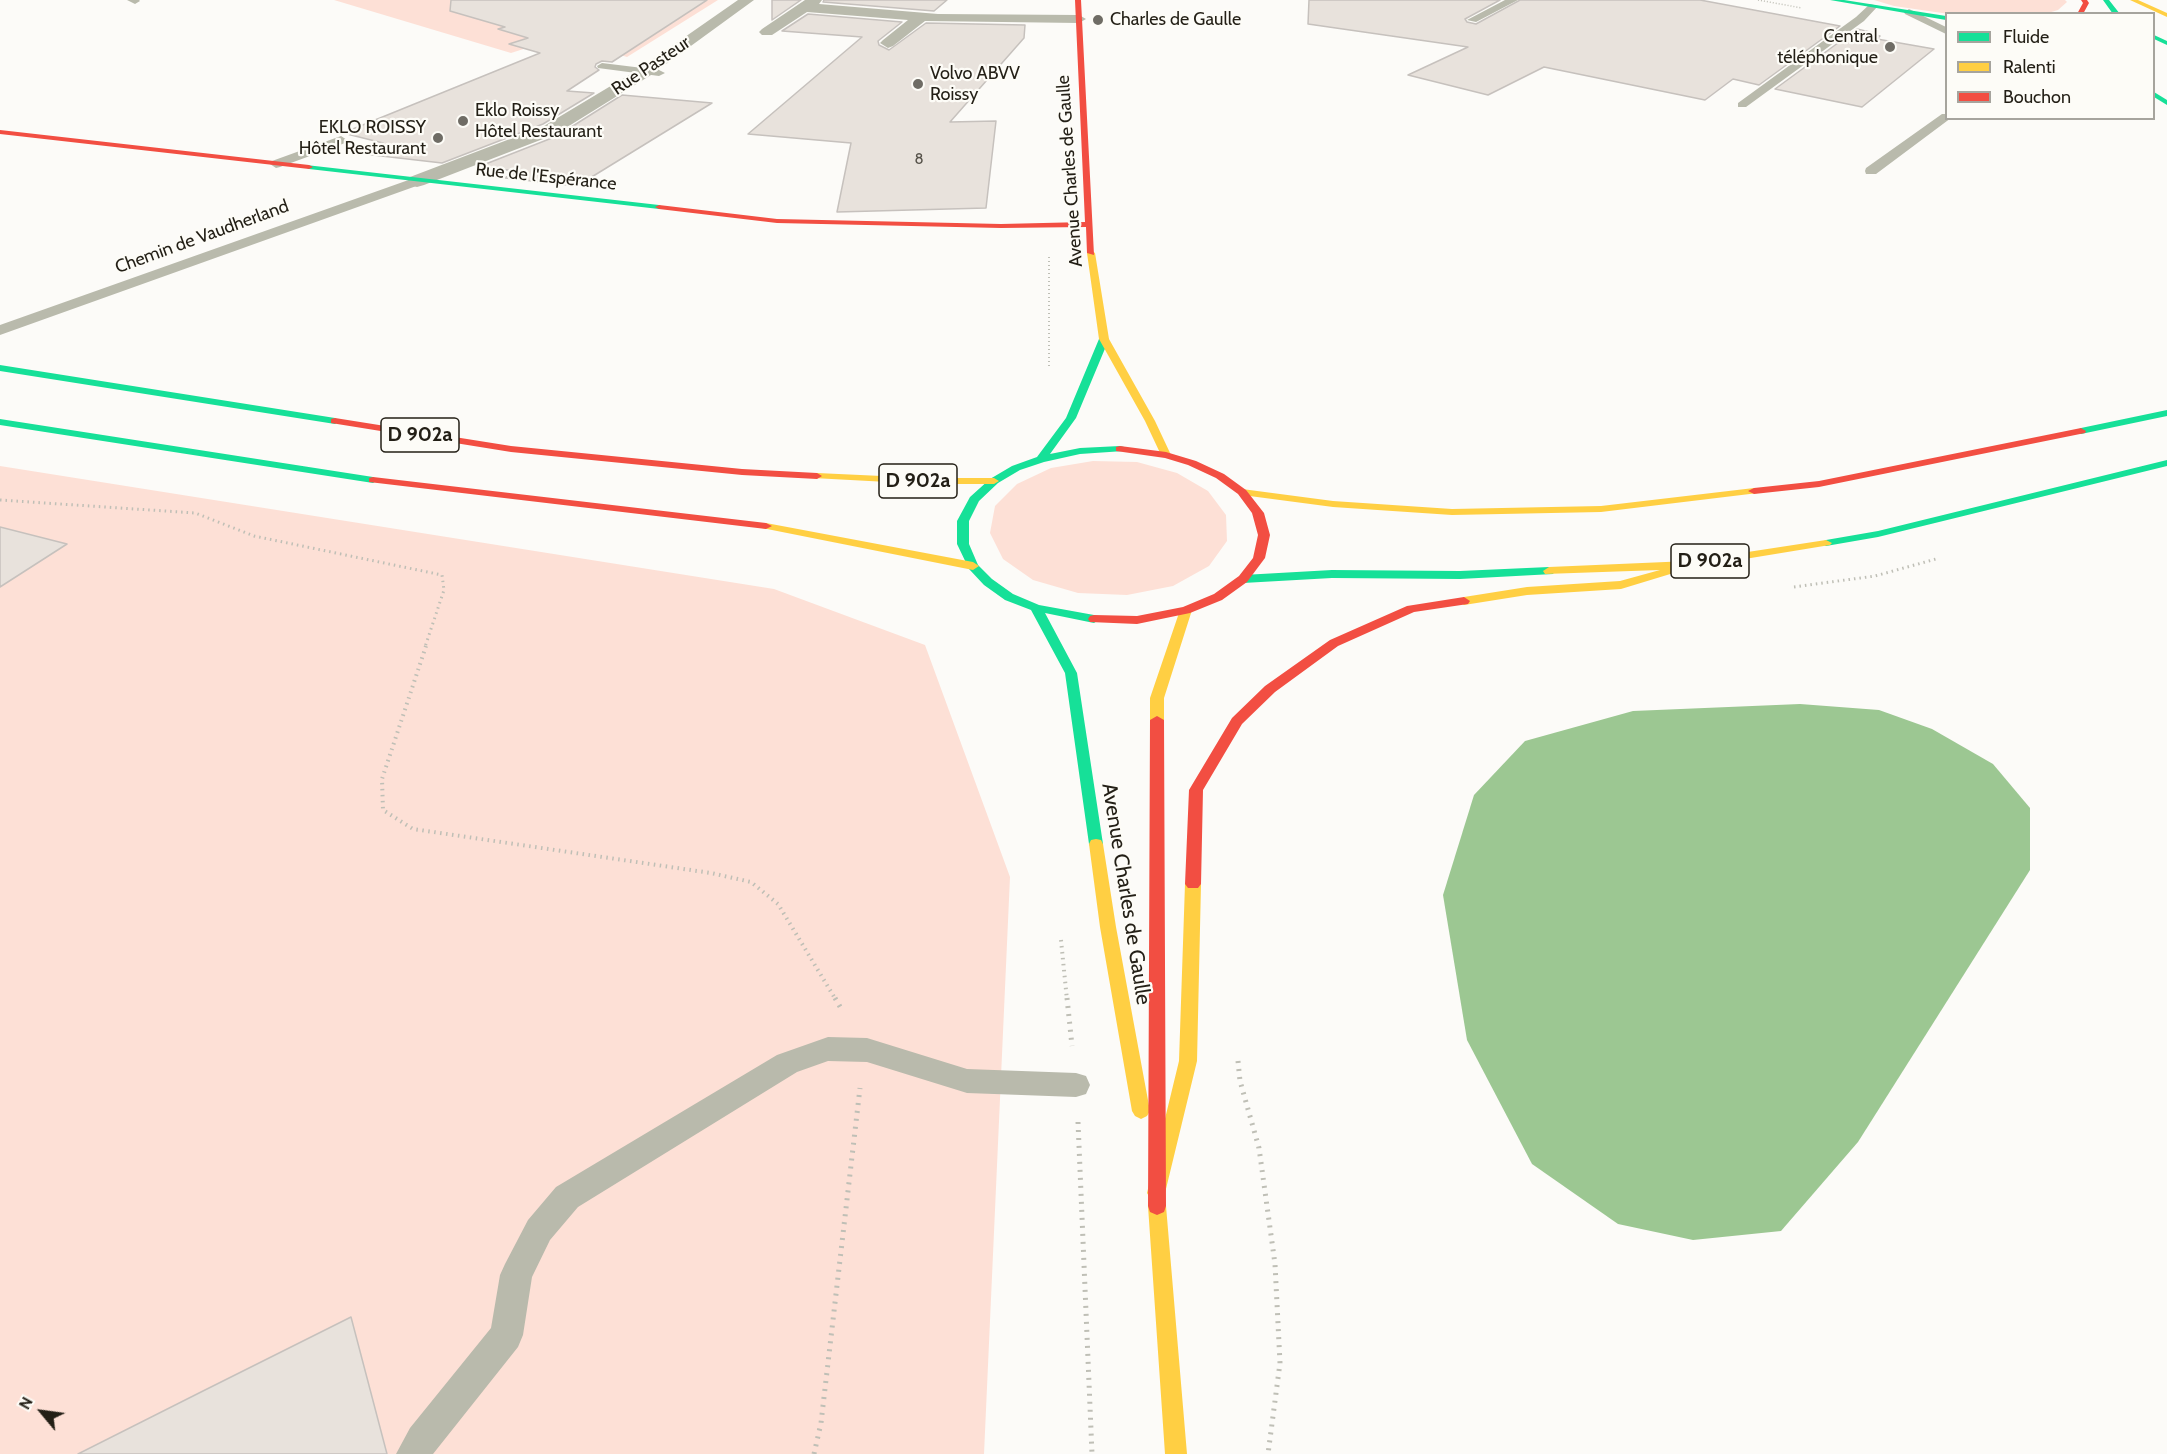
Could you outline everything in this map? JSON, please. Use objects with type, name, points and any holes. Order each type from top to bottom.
[{"type":"main road","name":"Avenue Charles de Gaulle","points":[[1078,0],[1091,256],[1104,339],[1150,421],[1166,455]]},
{"type":"main road","points":[[1833,0],[1945,18]]},
{"type":"main road","points":[[2106,0],[2115,12]]},
{"type":"main road","points":[[2133,0],[2167,15]]},
{"type":"main road","name":"Rue de l'Espérance","points":[[0,132],[777,221],[990,226],[1090,224]]},
{"type":"main road","points":[[1041,459],[1071,418],[1104,339]]},
{"type":"main road","name":"D 902a","points":[[0,368],[511,449],[742,472],[925,481],[994,481]]},
{"type":"main road","points":[[1242,492],[1333,504],[1452,512],[1601,509],[1819,484],[2167,413]]},
{"type":"main road","name":"D 902a","points":[[0,422],[363,479],[768,526],[973,566]]},
{"type":"main road","points":[[1120,449],[1166,455],[1192,463],[1220,476],[1242,492],[1258,513],[1264,535],[1259,558],[1243,579],[1218,597],[1186,610],[1137,620],[1084,619],[1036,608],[1009,597],[988,582],[973,566],[963,543],[963,521],[974,499],[994,481],[1016,468],[1041,459],[1080,451],[1120,449]]},
{"type":"main road","name":"D 902a","points":[[1243,579],[1332,574],[1460,575],[1689,565],[1878,534],[2167,463]]},
{"type":"main road","points":[[1156,1193],[1188,1061],[1196,790],[1237,721],[1270,689],[1334,643],[1411,609],[1527,591],[1621,585],[1689,565]]},
{"type":"main road","name":"Avenue Charles de Gaulle","points":[[1036,608],[1071,673],[1108,927],[1156,1193]]},
{"type":"main road","name":"Avenue Charles de Gaulle","points":[[1176,1454],[1156,1193],[1157,698],[1186,610]]},
{"type":"street","name":"Rue Pasteur","points":[[417,181],[550,130],[652,73],[747,0]]},
{"type":"street","points":[[860,12],[875,0]]},
{"type":"street","points":[[767,32],[810,4],[860,12],[921,17],[1079,18]]},
{"type":"street","points":[[888,43],[921,17]]},
{"type":"lane","points":[[1472,20],[1513,0]]},
{"type":"lane","points":[[1742,105],[1860,19],[1861,4]]},
{"type":"lane","points":[[1909,12],[1945,30]]},
{"type":"lane","points":[[602,66],[652,73]]},
{"type":"lane","points":[[1871,171],[1945,118]]},
{"type":"lane","points":[[276,164],[341,140]]},
{"type":"lane","name":"Chemin de Vaudherland","points":[[0,330],[417,181]]},
{"type":"lane","points":[[414,1454],[422,1440],[506,1335],[516,1275],[539,1230],[567,1197],[787,1063],[828,1049],[867,1050],[967,1082],[1076,1085]]},
{"type":"path","points":[[0,500],[195,513],[254,536],[442,575],[444,590],[381,779],[383,810],[413,829],[711,873],[751,882],[778,904],[867,1050],[861,1073],[820,1424],[814,1454]]},
{"type":"path","points":[[1238,1057],[1240,1081],[1259,1148],[1275,1264],[1280,1363],[1268,1454]]},
{"type":"path","points":[[1076,1085],[1092,1454]]},
{"type":"shaded area","points":[[334,0],[718,0],[627,57],[561,37],[511,53]]},
{"type":"shaded area","points":[[1874,0],[2065,0],[2067,2],[2058,10],[2051,12],[1945,13],[1894,6]]},
{"type":"shaded area","points":[[1093,461],[1137,462],[1177,473],[1208,491],[1226,515],[1227,541],[1209,566],[1173,586],[1127,595],[1078,593],[1033,580],[1003,559],[990,533],[995,506],[1017,484],[1051,468]]},
{"type":"shaded area","points":[[0,466],[774,589],[925,645],[1010,877],[984,1454],[0,1454]]},
{"type":"shaded area","points":[[1800,704],[1879,710],[1932,729],[1993,764],[2030,808],[2030,870],[1858,1142],[1781,1231],[1693,1240],[1618,1224],[1532,1164],[1467,1040],[1443,895],[1474,795],[1525,741],[1633,711]]},
{"type":"building","points":[[451,0],[707,0],[612,62],[602,61],[596,64],[595,67],[599,70],[567,91],[594,93],[543,124],[442,163],[364,154],[383,143],[343,133],[540,53],[509,44],[528,38],[498,29],[505,27],[450,11]]},
{"type":"building","points":[[772,0],[801,0],[772,20]]},
{"type":"building","points":[[824,0],[947,0],[934,11],[823,2]]},
{"type":"building","points":[[1309,0],[1500,0],[1465,19],[1467,22],[1476,24],[1520,0],[1700,0],[1840,26],[1759,85],[1733,79],[1705,100],[1544,67],[1488,95],[1408,75],[1468,47],[1308,24]]},
{"type":"building","points":[[808,14],[902,22],[878,41],[879,45],[889,50],[926,23],[1025,25],[1024,38],[950,122],[996,121],[986,208],[837,212],[851,143],[748,134],[862,37],[782,31]]},
{"type":"building","points":[[1857,29],[1880,36],[1877,39],[1934,49],[1862,107],[1775,89]]},
{"type":"building","points":[[622,95],[712,103],[577,186],[505,178],[517,171],[478,167],[557,136]]},
{"type":"building","points":[[0,527],[67,544],[0,587]]},
{"type":"building","points":[[351,1317],[387,1454],[78,1454],[203,1391]]},
{"type":"traffic: fast","points":[[1833,0],[1945,18]]},
{"type":"traffic: fast","points":[[2106,0],[2115,12]]},
{"type":"traffic: fast","points":[[2155,37],[2167,43]]},
{"type":"traffic: fast","points":[[2155,95],[2167,103]]},
{"type":"traffic: fast","points":[[309,167],[659,207]]},
{"type":"traffic: fast","points":[[1041,459],[1071,418],[1104,339]]},
{"type":"traffic: fast","points":[[0,368],[335,421]]},
{"type":"traffic: fast","points":[[2081,431],[2167,413]]},
{"type":"traffic: fast","points":[[0,422],[373,480]]},
{"type":"traffic: fast","points":[[1094,619],[1036,608],[1009,597],[988,582],[973,566],[963,544],[963,521],[974,499],[994,481],[1016,468],[1041,459],[1080,451],[1120,449]]},
{"type":"traffic: fast","points":[[1826,543],[1878,534],[2167,463]]},
{"type":"traffic: fast","points":[[1243,579],[1332,574],[1460,575],[1549,571]]},
{"type":"traffic: fast","points":[[1036,608],[1071,673],[1096,844]]},
{"type":"traffic: slow","points":[[2133,0],[2167,15]]},
{"type":"traffic: slow","points":[[1091,253],[1104,339],[1150,421],[1166,455]]},
{"type":"traffic: slow","points":[[817,476],[925,481],[994,481]]},
{"type":"traffic: slow","points":[[1242,492],[1333,504],[1452,512],[1601,509],[1754,491]]},
{"type":"traffic: slow","points":[[766,526],[973,566]]},
{"type":"traffic: slow","points":[[1549,571],[1689,565],[1826,543]]},
{"type":"traffic: slow","points":[[1464,601],[1527,591],[1621,585],[1689,565]]},
{"type":"traffic: slow","points":[[1157,720],[1157,698],[1186,610]]},
{"type":"traffic: slow","points":[[1096,844],[1108,927],[1141,1111]]},
{"type":"traffic: slow","points":[[1156,1193],[1188,1061],[1193,884]]},
{"type":"traffic: slow","points":[[1157,1206],[1176,1454]]},
{"type":"traffic: jam","points":[[1078,0],[1091,253]]},
{"type":"traffic: jam","points":[[2081,12],[2086,3],[2084,0]]},
{"type":"traffic: jam","points":[[0,132],[309,167]]},
{"type":"traffic: jam","points":[[659,207],[777,221],[1001,226],[1090,224]]},
{"type":"traffic: jam","points":[[335,421],[511,449],[742,472],[817,476]]},
{"type":"traffic: jam","points":[[1754,491],[1819,484],[2081,431]]},
{"type":"traffic: jam","points":[[1094,619],[1137,620],[1186,610],[1218,597],[1243,579],[1259,558],[1264,535],[1258,513],[1242,492],[1220,476],[1192,463],[1166,455],[1120,449]]},
{"type":"traffic: jam","points":[[373,480],[766,526]]},
{"type":"traffic: jam","points":[[1193,884],[1196,790],[1237,721],[1270,689],[1334,643],[1411,609],[1464,601]]},
{"type":"traffic: jam","points":[[1157,720],[1157,1206]]},
{"type":"place","name":"Charles de Gaulle","points":[[1098,20]]},
{"type":"place","name":"Central téléphonique","points":[[1890,47]]},
{"type":"place","name":"Volvo ABVV Roissy","points":[[918,84]]},
{"type":"place","name":"Eklo Roissy Hôtel Restaurant","points":[[463,121]]},
{"type":"place","name":"EKLO ROISSY Hôtel Restaurant","points":[[438,138]]}]
